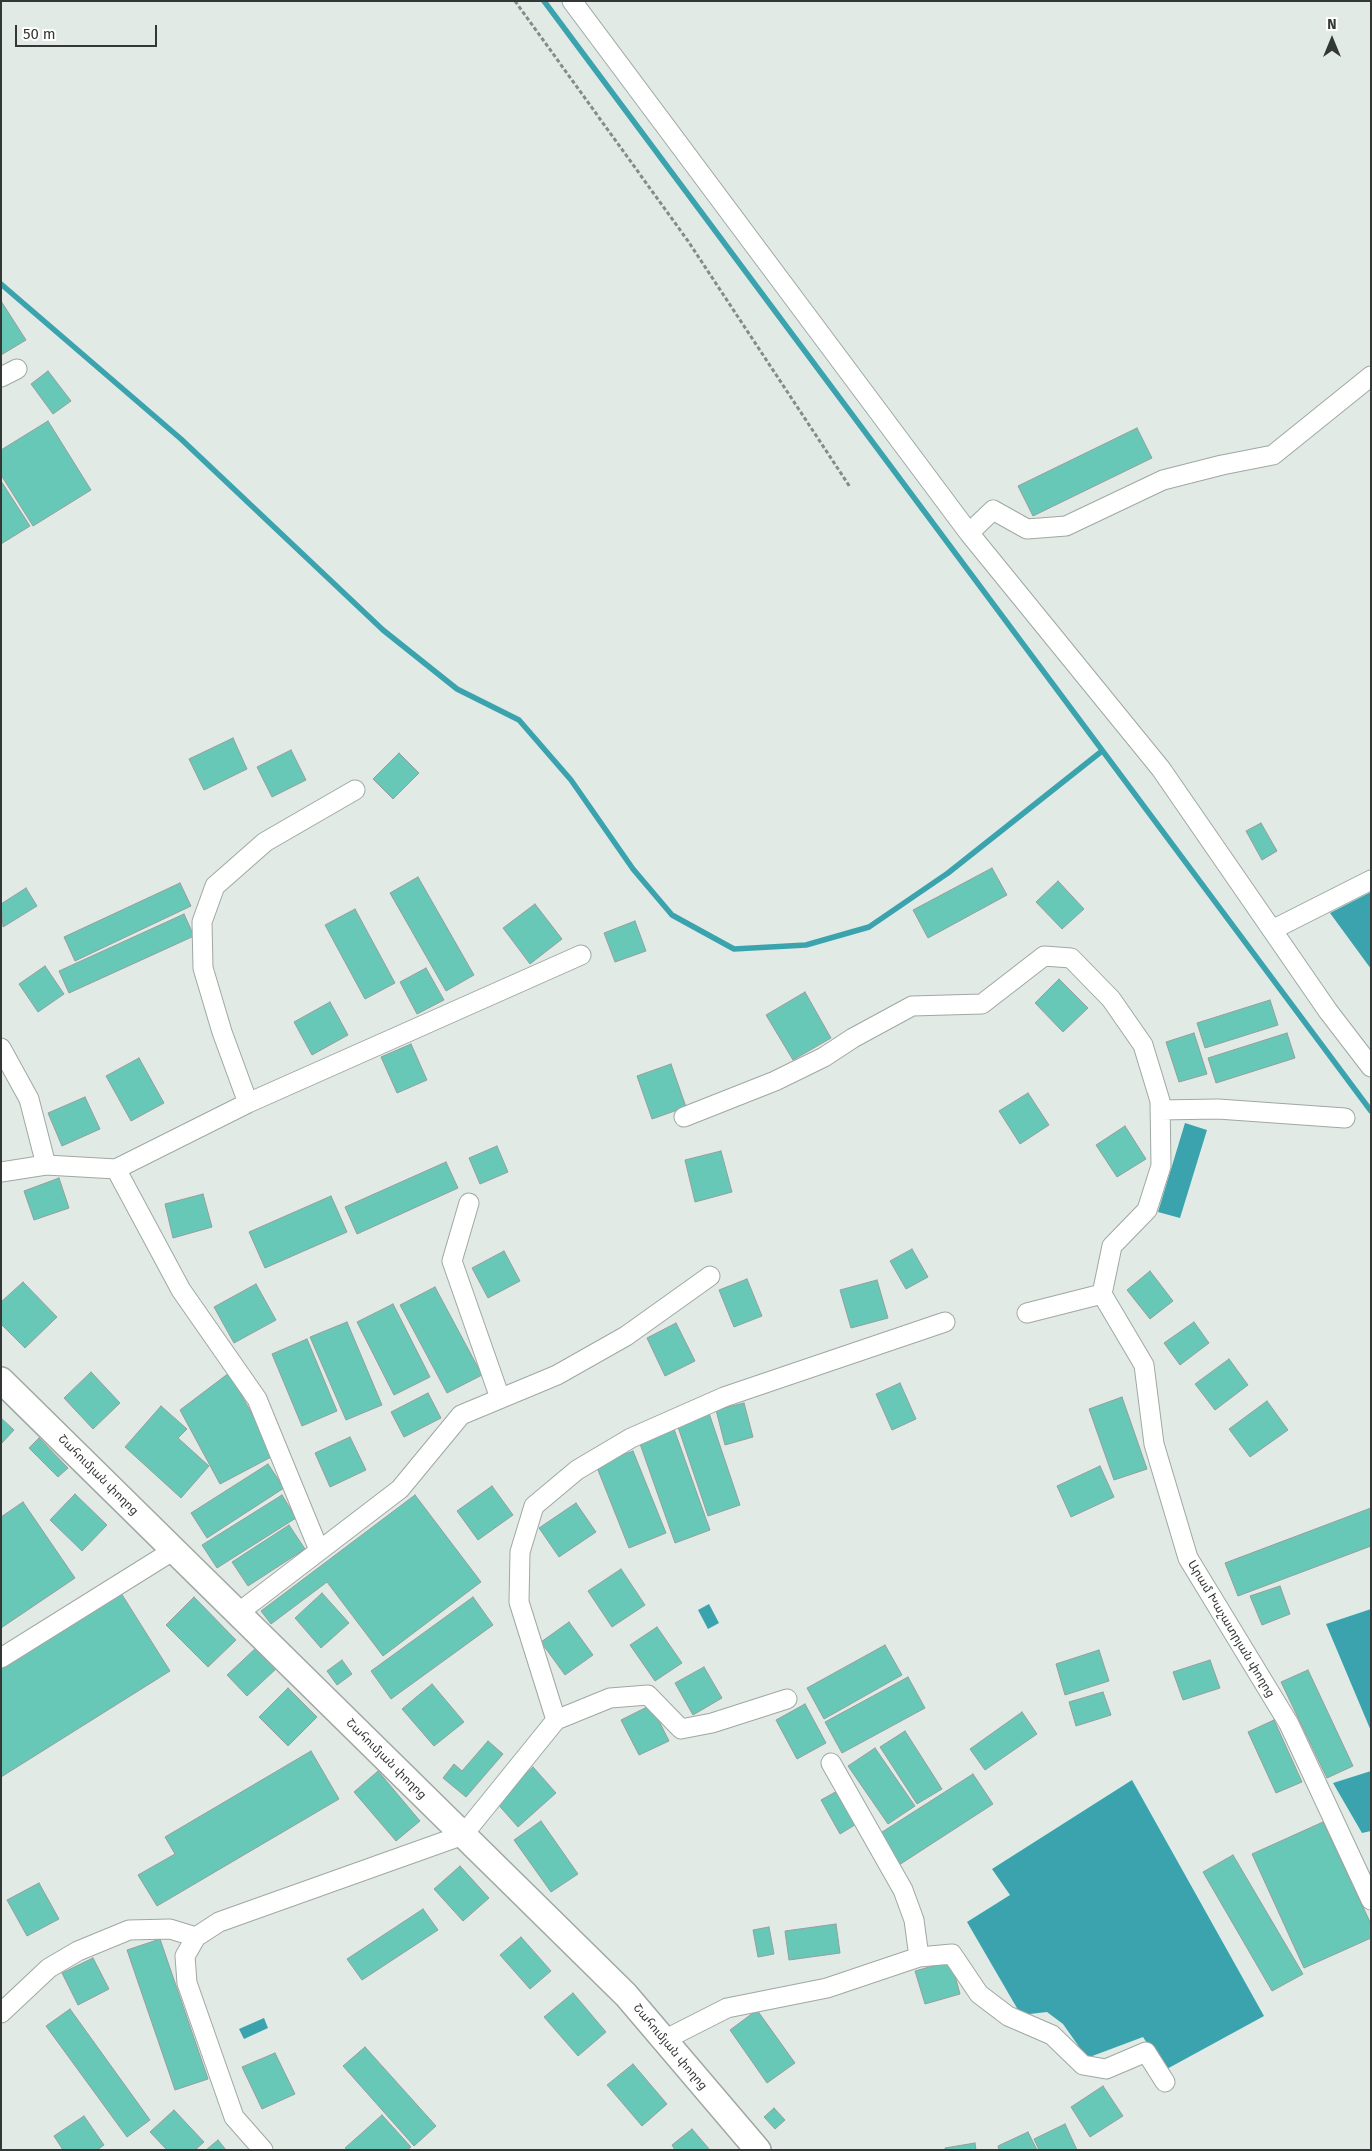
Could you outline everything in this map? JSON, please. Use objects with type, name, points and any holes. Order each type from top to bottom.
[{"type":"main road","name":"Շահումյան փողոց","points":[[1,1380],[626,1995],[758,2150]]},
{"type":"street","points":[[572,1],[969,534],[1161,769],[1328,1011],[1371,1067]]},
{"type":"street","points":[[969,534],[993,510],[1027,529],[1066,526],[1163,480],[1222,465],[1273,455],[1371,376]]},
{"type":"street","points":[[248,1103],[222,1032],[203,968],[202,922],[215,886],[265,842],[355,790]]},
{"type":"street","points":[[1272,930],[1371,880]]},
{"type":"street","points":[[1,1172],[46,1165],[116,1169],[248,1103],[581,955]]},
{"type":"street","points":[[684,1118],[775,1081],[824,1057],[853,1038],[912,1006],[982,1004],[1044,956],[1071,958],[1112,999],[1143,1045],[1160,1101],[1161,1166],[1147,1210],[1112,1246],[1102,1294],[1027,1313]]},
{"type":"street","points":[[1,1048],[29,1099],[46,1165]]},
{"type":"street","points":[[1160,1110],[1218,1109],[1346,1118]]},
{"type":"street","points":[[116,1169],[181,1290],[257,1399],[319,1550]]},
{"type":"street","points":[[469,1203],[452,1261],[500,1398]]},
{"type":"street","points":[[238,1612],[400,1489],[461,1415],[557,1375],[626,1336],[710,1276]]},
{"type":"street","name":"Արամ Խաչատրյան փողոց","points":[[1102,1294],[1144,1365],[1154,1444],[1188,1558],[1289,1724],[1371,1900]]},
{"type":"street","points":[[556,1720],[519,1602],[520,1552],[534,1506],[577,1470],[631,1438],[724,1397],[945,1322]]},
{"type":"street","points":[[1,1658],[174,1550]]},
{"type":"street","points":[[263,2150],[234,2117],[187,1984],[185,1956],[196,1937],[219,1922],[463,1835],[556,1720],[610,1698],[648,1694],[681,1728],[712,1722],[787,1699]]},
{"type":"street","points":[[831,1763],[903,1890],[914,1920],[919,1957]]},
{"type":"street","points":[[1,2013],[49,1968],[78,1951],[129,1930],[170,1929],[196,1937]]},
{"type":"street","points":[[664,2040],[727,2008],[827,1988],[919,1957],[952,1954],[979,1994],[1008,2016],[1052,2034],[1083,2065],[1106,2069],[1146,2052],[1166,2082]]},
{"type":"path","points":[[515,1],[688,241],[850,487]]},
{"type":"water","points":[[1371,892],[1371,969],[1330,913]]},
{"type":"water","points":[[1185,1123],[1207,1130],[1180,1218],[1158,1212]]},
{"type":"water","points":[[709,1604],[719,1623],[708,1629],[698,1610]]},
{"type":"water","points":[[1371,1609],[1371,1731],[1326,1624]]},
{"type":"water","points":[[1371,1771],[1371,1831],[1362,1833],[1333,1783]]},
{"type":"water","points":[[1132,1780],[1264,2016],[1165,2070],[1143,2037],[1087,2058],[1063,2024],[1047,2012],[1021,2015],[967,1922],[1010,1895],[992,1869]]},
{"type":"water","points":[[264,2018],[268,2028],[244,2039],[239,2029]]},
{"type":"building","points":[[1,301],[26,340],[1,355]]},
{"type":"building","points":[[48,371],[71,401],[53,414],[31,384]]},
{"type":"building","points":[[48,421],[91,490],[33,526],[1,475],[1,450]]},
{"type":"building","points":[[1137,428],[1152,458],[1033,516],[1018,486]]},
{"type":"building","points":[[1,481],[30,526],[1,544]]},
{"type":"building","points":[[233,738],[247,769],[204,790],[189,759]]},
{"type":"building","points":[[291,750],[306,780],[272,797],[257,767]]},
{"type":"building","points":[[399,753],[419,773],[393,799],[373,779]]},
{"type":"building","points":[[1261,823],[1277,851],[1262,860],[1246,831]]},
{"type":"building","points":[[992,868],[1007,895],[928,938],[913,910]]},
{"type":"building","points":[[418,877],[474,975],[446,991],[390,893]]},
{"type":"building","points":[[1058,881],[1084,909],[1062,929],[1036,902]]},
{"type":"building","points":[[180,883],[191,906],[75,961],[64,937]]},
{"type":"building","points":[[26,888],[37,906],[3,927],[1,904]]},
{"type":"building","points":[[535,904],[562,939],[530,964],[503,928]]},
{"type":"building","points":[[355,909],[395,983],[365,999],[325,925]]},
{"type":"building","points":[[184,914],[194,936],[69,993],[59,971]]},
{"type":"building","points":[[635,921],[646,951],[615,962],[604,933]]},
{"type":"building","points":[[45,966],[64,994],[38,1012],[19,984]]},
{"type":"building","points":[[426,968],[444,1000],[417,1014],[400,982]]},
{"type":"building","points":[[1059,979],[1088,1008],[1063,1032],[1035,1003]]},
{"type":"building","points":[[805,992],[831,1038],[793,1060],[766,1015]]},
{"type":"building","points":[[1270,1000],[1278,1025],[1205,1048],[1197,1023]]},
{"type":"building","points":[[330,1002],[348,1035],[312,1055],[294,1022]]},
{"type":"building","points":[[1194,1033],[1207,1074],[1179,1082],[1166,1042]]},
{"type":"building","points":[[1287,1033],[1295,1058],[1216,1083],[1208,1058]]},
{"type":"building","points":[[411,1044],[427,1080],[397,1093],[381,1057]]},
{"type":"building","points":[[139,1058],[164,1103],[131,1121],[106,1076]]},
{"type":"building","points":[[671,1064],[686,1107],[652,1119],[637,1076]]},
{"type":"building","points":[[1028,1093],[1049,1125],[1020,1144],[999,1111]]},
{"type":"building","points":[[85,1097],[100,1129],[62,1146],[48,1113]]},
{"type":"building","points":[[1125,1126],[1146,1159],[1117,1177],[1096,1145]]},
{"type":"building","points":[[497,1146],[508,1172],[480,1184],[469,1158]]},
{"type":"building","points":[[721,1151],[732,1192],[695,1202],[685,1160]]},
{"type":"building","points":[[446,1162],[458,1188],[357,1234],[345,1207]]},
{"type":"building","points":[[59,1178],[69,1208],[34,1220],[24,1191]]},
{"type":"building","points":[[203,1194],[212,1227],[173,1238],[165,1204]]},
{"type":"building","points":[[331,1196],[347,1232],[265,1268],[249,1232]]},
{"type":"building","points":[[912,1249],[928,1277],[906,1289],[890,1261]]},
{"type":"building","points":[[504,1251],[520,1281],[488,1298],[472,1268]]},
{"type":"building","points":[[1150,1271],[1173,1301],[1150,1319],[1127,1290]]},
{"type":"building","points":[[747,1279],[762,1316],[734,1327],[719,1290]]},
{"type":"building","points":[[877,1280],[888,1318],[851,1328],[840,1290]]},
{"type":"building","points":[[23,1282],[57,1317],[25,1348],[1,1324],[1,1302]]},
{"type":"building","points":[[256,1284],[276,1320],[234,1343],[214,1307]]},
{"type":"building","points":[[435,1287],[482,1375],[447,1393],[400,1305]]},
{"type":"building","points":[[393,1304],[430,1377],[394,1395],[357,1322]]},
{"type":"building","points":[[347,1322],[382,1405],[346,1420],[310,1337]]},
{"type":"building","points":[[1194,1322],[1209,1343],[1180,1365],[1164,1343]]},
{"type":"building","points":[[676,1323],[695,1361],[665,1376],[647,1338]]},
{"type":"building","points":[[307,1339],[337,1411],[302,1426],[272,1354]]},
{"type":"building","points":[[1229,1359],[1248,1385],[1215,1410],[1195,1384]]},
{"type":"building","points":[[91,1372],[120,1403],[93,1429],[64,1398]]},
{"type":"building","points":[[229,1373],[275,1455],[220,1484],[180,1410]]},
{"type":"building","points":[[900,1383],[916,1419],[892,1430],[876,1394]]},
{"type":"building","points":[[428,1393],[441,1418],[404,1437],[391,1412]]},
{"type":"building","points":[[1122,1397],[1147,1469],[1114,1480],[1089,1409]]},
{"type":"building","points":[[1267,1401],[1288,1430],[1250,1457],[1229,1429]]},
{"type":"building","points":[[744,1403],[753,1437],[725,1445],[716,1410]]},
{"type":"building","points":[[161,1406],[187,1429],[178,1438],[209,1466],[181,1498],[125,1447]]},
{"type":"building","points":[[709,1413],[740,1505],[708,1516],[677,1424]]},
{"type":"building","points":[[1,1418],[14,1430],[1,1444]]},
{"type":"building","points":[[674,1429],[710,1530],[675,1543],[639,1441]]},
{"type":"building","points":[[350,1437],[366,1470],[330,1487],[315,1453]]},
{"type":"building","points":[[39,1438],[68,1468],[58,1477],[29,1448]]},
{"type":"building","points":[[633,1451],[666,1533],[629,1548],[596,1465]]},
{"type":"building","points":[[268,1464],[284,1488],[207,1538],[191,1513]]},
{"type":"building","points":[[1100,1466],[1114,1497],[1071,1517],[1057,1486]]},
{"type":"building","points":[[492,1486],[513,1515],[478,1540],[457,1511]]},
{"type":"building","points":[[75,1494],[107,1525],[82,1551],[50,1520]]},
{"type":"building","points":[[282,1495],[296,1518],[217,1568],[202,1545]]},
{"type":"building","points":[[415,1495],[481,1582],[383,1656],[327,1582],[271,1624],[261,1611]]},
{"type":"building","points":[[23,1502],[75,1578],[1,1628],[1,1517]]},
{"type":"building","points":[[576,1503],[596,1532],[559,1557],[539,1528]]},
{"type":"building","points":[[1371,1508],[1371,1546],[1238,1596],[1225,1563]]},
{"type":"building","points":[[289,1525],[305,1549],[248,1586],[232,1562]]},
{"type":"building","points":[[621,1569],[645,1605],[612,1627],[588,1591]]},
{"type":"building","points":[[1280,1586],[1290,1614],[1262,1625],[1250,1596]]},
{"type":"building","points":[[121,1593],[170,1671],[1,1777],[1,1667]]},
{"type":"building","points":[[322,1593],[349,1623],[321,1648],[295,1618]]},
{"type":"building","points":[[194,1597],[236,1640],[208,1667],[166,1625]]},
{"type":"building","points":[[473,1597],[493,1625],[391,1699],[371,1671]]},
{"type":"building","points":[[569,1622],[593,1655],[565,1675],[541,1642]]},
{"type":"building","points":[[657,1627],[682,1663],[655,1681],[630,1645]]},
{"type":"building","points":[[885,1645],[902,1675],[824,1719],[807,1688]]},
{"type":"building","points":[[257,1647],[277,1668],[247,1696],[227,1675]]},
{"type":"building","points":[[1099,1650],[1109,1681],[1065,1695],[1056,1664]]},
{"type":"building","points":[[342,1660],[352,1674],[337,1685],[327,1671]]},
{"type":"building","points":[[1210,1660],[1220,1688],[1183,1700],[1173,1672]]},
{"type":"building","points":[[704,1667],[722,1698],[693,1715],[675,1683]]},
{"type":"building","points":[[1308,1670],[1353,1766],[1327,1778],[1281,1682]]},
{"type":"building","points":[[908,1677],[925,1708],[842,1753],[825,1722]]},
{"type":"building","points":[[432,1684],[464,1722],[434,1746],[402,1709]]},
{"type":"building","points":[[288,1688],[317,1717],[288,1746],[259,1717]]},
{"type":"building","points":[[1103,1692],[1111,1715],[1076,1726],[1069,1702]]},
{"type":"building","points":[[805,1704],[826,1743],[797,1759],[776,1720]]},
{"type":"building","points":[[651,1705],[669,1741],[639,1755],[621,1720]]},
{"type":"building","points":[[1022,1712],[1037,1734],[985,1770],[970,1749]]},
{"type":"building","points":[[1274,1720],[1302,1782],[1276,1793],[1248,1732]]},
{"type":"building","points":[[905,1731],[942,1789],[917,1804],[880,1747]]},
{"type":"building","points":[[488,1741],[503,1754],[466,1797],[443,1778],[454,1764],[462,1771]]},
{"type":"building","points":[[875,1748],[915,1806],[888,1824],[848,1766]]},
{"type":"building","points":[[311,1751],[339,1799],[157,1906],[138,1875],[175,1854],[165,1837]]},
{"type":"building","points":[[533,1767],[556,1793],[518,1827],[495,1801]]},
{"type":"building","points":[[378,1771],[420,1821],[396,1841],[354,1792]]},
{"type":"building","points":[[973,1774],[993,1804],[899,1865],[879,1834]]},
{"type":"building","points":[[839,1790],[858,1823],[840,1834],[821,1800]]},
{"type":"building","points":[[541,1821],[578,1874],[551,1892],[514,1840]]},
{"type":"building","points":[[1323,1822],[1371,1924],[1371,1938],[1304,1968],[1252,1854]]},
{"type":"building","points":[[1233,1855],[1303,1974],[1272,1991],[1203,1872]]},
{"type":"building","points":[[460,1866],[489,1898],[463,1921],[434,1889]]},
{"type":"building","points":[[39,1883],[59,1919],[27,1936],[7,1900]]},
{"type":"building","points":[[423,1909],[438,1930],[362,1980],[347,1959]]},
{"type":"building","points":[[836,1924],[840,1953],[789,1960],[785,1931]]},
{"type":"building","points":[[769,1927],[774,1954],[758,1957],[753,1930]]},
{"type":"building","points":[[521,1937],[551,1971],[530,1989],[500,1955]]},
{"type":"building","points":[[160,1939],[208,2079],[175,2090],[127,1950]]},
{"type":"building","points":[[93,1958],[109,1989],[78,2005],[62,1973]]},
{"type":"building","points":[[951,1961],[960,1994],[925,2004],[915,1971]]},
{"type":"building","points":[[573,1993],[606,2032],[578,2056],[544,2017]]},
{"type":"building","points":[[70,2009],[150,2120],[127,2137],[46,2026]]},
{"type":"building","points":[[757,2010],[795,2063],[767,2083],[730,2030]]},
{"type":"building","points":[[365,2047],[436,2126],[414,2146],[343,2066]]},
{"type":"building","points":[[275,2053],[295,2094],[262,2109],[242,2067]]},
{"type":"building","points":[[633,2064],[667,2104],[642,2126],[607,2085]]},
{"type":"building","points":[[1103,2086],[1123,2116],[1090,2137],[1071,2107]]},
{"type":"building","points":[[774,2108],[785,2120],[775,2129],[764,2117]]},
{"type":"building","points":[[174,2110],[204,2142],[195,2150],[167,2150],[150,2132]]},
{"type":"building","points":[[382,2115],[411,2147],[407,2150],[347,2150],[345,2148]]},
{"type":"building","points":[[84,2116],[104,2145],[97,2150],[63,2150],[54,2136]]},
{"type":"building","points":[[1065,2124],[1077,2150],[1039,2150],[1034,2139]]},
{"type":"building","points":[[692,2129],[710,2150],[675,2150],[672,2145]]},
{"type":"building","points":[[1028,2132],[1037,2150],[999,2150],[998,2146]]},
{"type":"building","points":[[218,2140],[226,2150],[206,2150]]},
{"type":"building","points":[[975,2143],[976,2150],[945,2150],[945,2148]]},
{"type":"waterway","points":[[544,1],[1371,1111]]},
{"type":"waterway","points":[[1,284],[181,439],[383,630],[457,689],[519,720],[571,780],[633,869],[672,915],[734,949],[806,945],[869,927],[948,873],[1102,751]]}]
